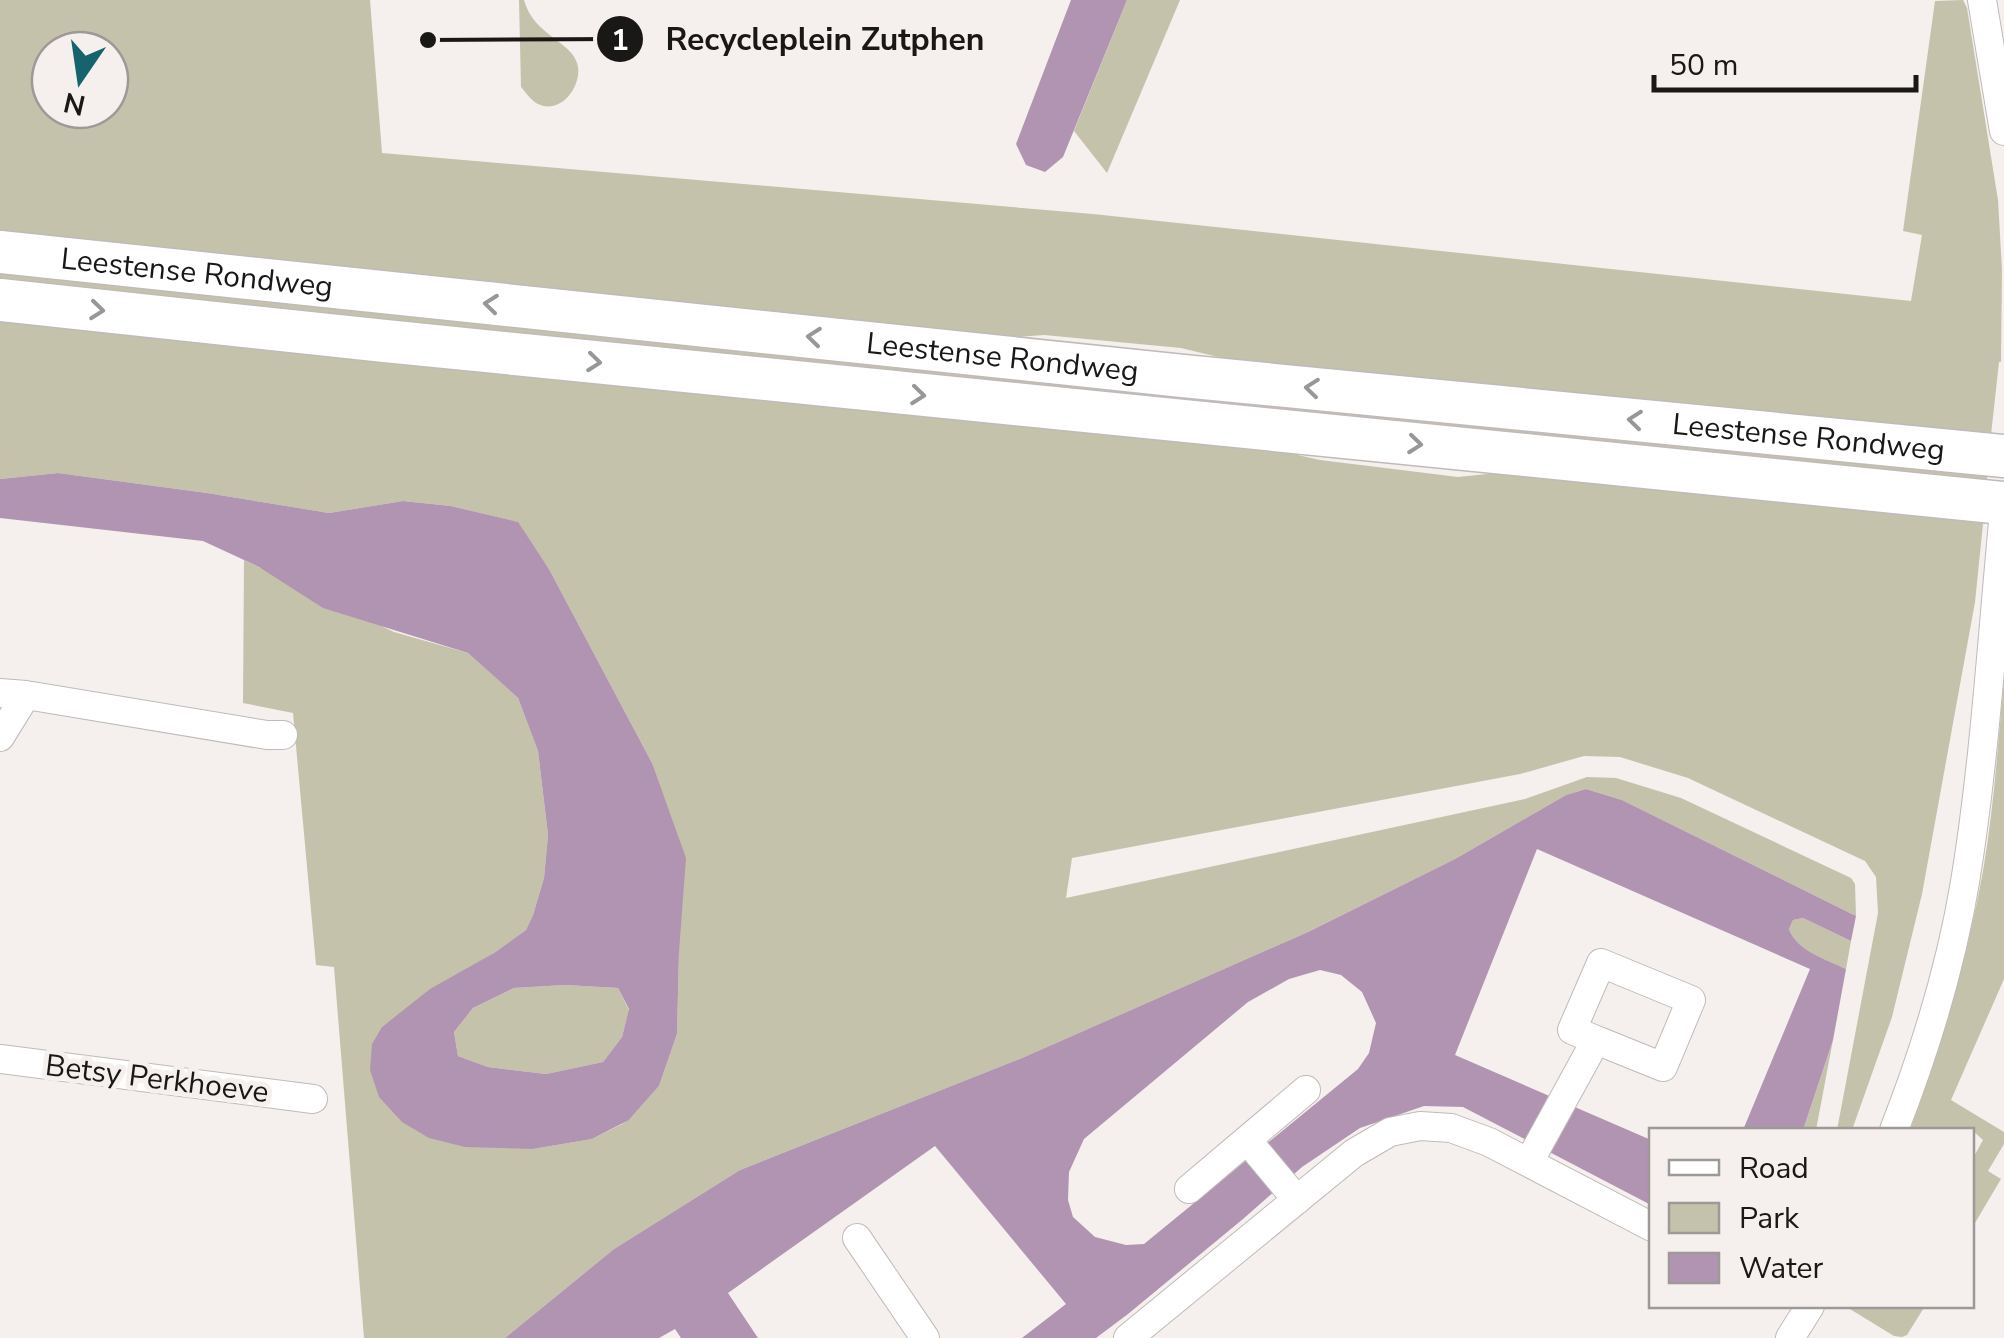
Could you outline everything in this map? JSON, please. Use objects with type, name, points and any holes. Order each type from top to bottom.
[{"type":"main road","name":"Leestense Rondweg","points":[[0,252],[1104,368],[2004,456]]},
{"type":"main road","name":"Leestense Rondweg","points":[[0,300],[2004,503]]},
{"type":"street","points":[[1982,0],[2004,131]]},
{"type":"street","points":[[1895,1128],[1937,1002],[1964,885],[1985,720],[2004,512]]},
{"type":"street","points":[[0,738],[13,694],[283,735]]},
{"type":"street","points":[[1528,1162],[1596,1040]]},
{"type":"street","name":"Betsy Perkhoeve","points":[[0,1059],[313,1099]]},
{"type":"street","points":[[1188,1189],[1306,1090]]},
{"type":"street","points":[[1128,1338],[1354,1152],[1390,1132],[1420,1126],[1450,1128],[1488,1142],[1649,1224]]},
{"type":"street","points":[[1247,1140],[1296,1200]]},
{"type":"street","points":[[857,1238],[924,1338]]},
{"type":"street","points":[[1790,1338],[1805,1308]]},
{"type":"green space","points":[[0,0],[370,0],[382,153],[1093,214],[1911,301],[1922,235],[1903,231],[1935,1],[1963,0],[1967,8],[1998,200],[2002,270],[2001,362],[1990,444],[1284,373],[1181,348],[1044,335],[962,341],[0,237]]},
{"type":"green space","points":[[519,0],[524,0],[544,31],[569,51],[578,67],[573,90],[554,106],[538,104],[521,87]]},
{"type":"green space","points":[[1127,0],[1180,0],[1107,173],[1074,131]]},
{"type":"green space","points":[[0,261],[1988,465],[1986,492],[0,288]]},
{"type":"green space","points":[[0,311],[1267,448],[1320,460],[1458,477],[1535,469],[1984,514],[1975,602],[1922,894],[1892,1017],[1853,1128],[1837,1128],[1878,913],[1876,877],[1865,861],[1688,778],[1620,757],[1584,756],[1520,774],[1072,858],[1066,898],[1525,799],[1587,777],[1616,778],[1681,798],[1851,878],[1855,884],[1856,916],[1622,800],[1586,789],[1566,795],[1455,859],[1308,932],[1022,1058],[740,1170],[614,1249],[505,1338],[364,1338],[334,967],[316,965],[293,713],[243,703],[244,560],[394,632],[468,653],[518,698],[538,751],[548,835],[544,878],[533,915],[526,930],[382,1027],[533,1149],[592,1139],[628,1121],[659,1086],[677,1034],[679,952],[652,763],[549,569],[517,522],[451,506],[403,501],[329,513],[58,473],[0,479]]},
{"type":"green space","points":[[2004,679],[2004,979],[1951,1100],[2004,1132],[2004,1144],[1988,1171],[2001,1179],[1974,1225],[1974,1156],[1983,1140],[1974,1128],[1911,1128],[1969,937],[1990,823]]},
{"type":"green space","points":[[1803,918],[1851,941],[1846,969],[1798,943],[1789,929],[1793,920]]},
{"type":"green space","points":[[514,988],[618,988],[629,1010],[622,1037],[603,1062],[546,1074],[488,1067],[458,1056],[454,1032],[473,1008]]},
{"type":"green space","points":[[1833,1040],[1816,1128],[1804,1128]]},
{"type":"green space","points":[[1848,1308],[1924,1308],[1907,1335],[1894,1336]]},
{"type":"water","points":[[1071,0],[1127,0],[1063,157],[1045,172],[1026,165],[1016,144]]},
{"type":"water","points":[[58,473],[329,513],[403,501],[451,506],[518,522],[549,569],[652,763],[686,858],[677,1034],[659,1086],[628,1121],[592,1139],[533,1149],[465,1147],[429,1138],[402,1122],[379,1097],[370,1070],[372,1044],[382,1027],[430,989],[526,930],[533,915],[544,878],[548,835],[538,751],[518,698],[468,653],[323,608],[259,567],[203,541],[0,518],[0,479]],"holes":[[[514,988],[618,988],[629,1009],[622,1037],[603,1062],[546,1074],[488,1067],[458,1056],[454,1032],[473,1008]]]},
{"type":"water","points":[[1586,789],[1622,800],[1856,916],[1851,941],[1803,918],[1793,920],[1789,929],[1805,949],[1846,969],[1833,1040],[1804,1128],[1744,1128],[1810,969],[1537,849],[1455,1055],[1649,1139],[1649,1204],[1463,1107],[1424,1106],[1360,1128],[1302,1167],[1096,1338],[1022,1338],[1066,1304],[935,1146],[728,1293],[758,1338],[681,1338],[675,1329],[659,1338],[505,1338],[614,1249],[740,1170],[1022,1058],[1308,932],[1455,859],[1566,795]],"holes":[[[1320,970],[1341,975],[1362,992],[1376,1023],[1369,1053],[1358,1069],[1144,1244],[1126,1245],[1095,1237],[1073,1217],[1068,1200],[1069,1172],[1084,1139],[1248,1002],[1289,979]]]},
{"type":"place","name":"Recycleplein Zutphen","points":[[428,40]]}]
